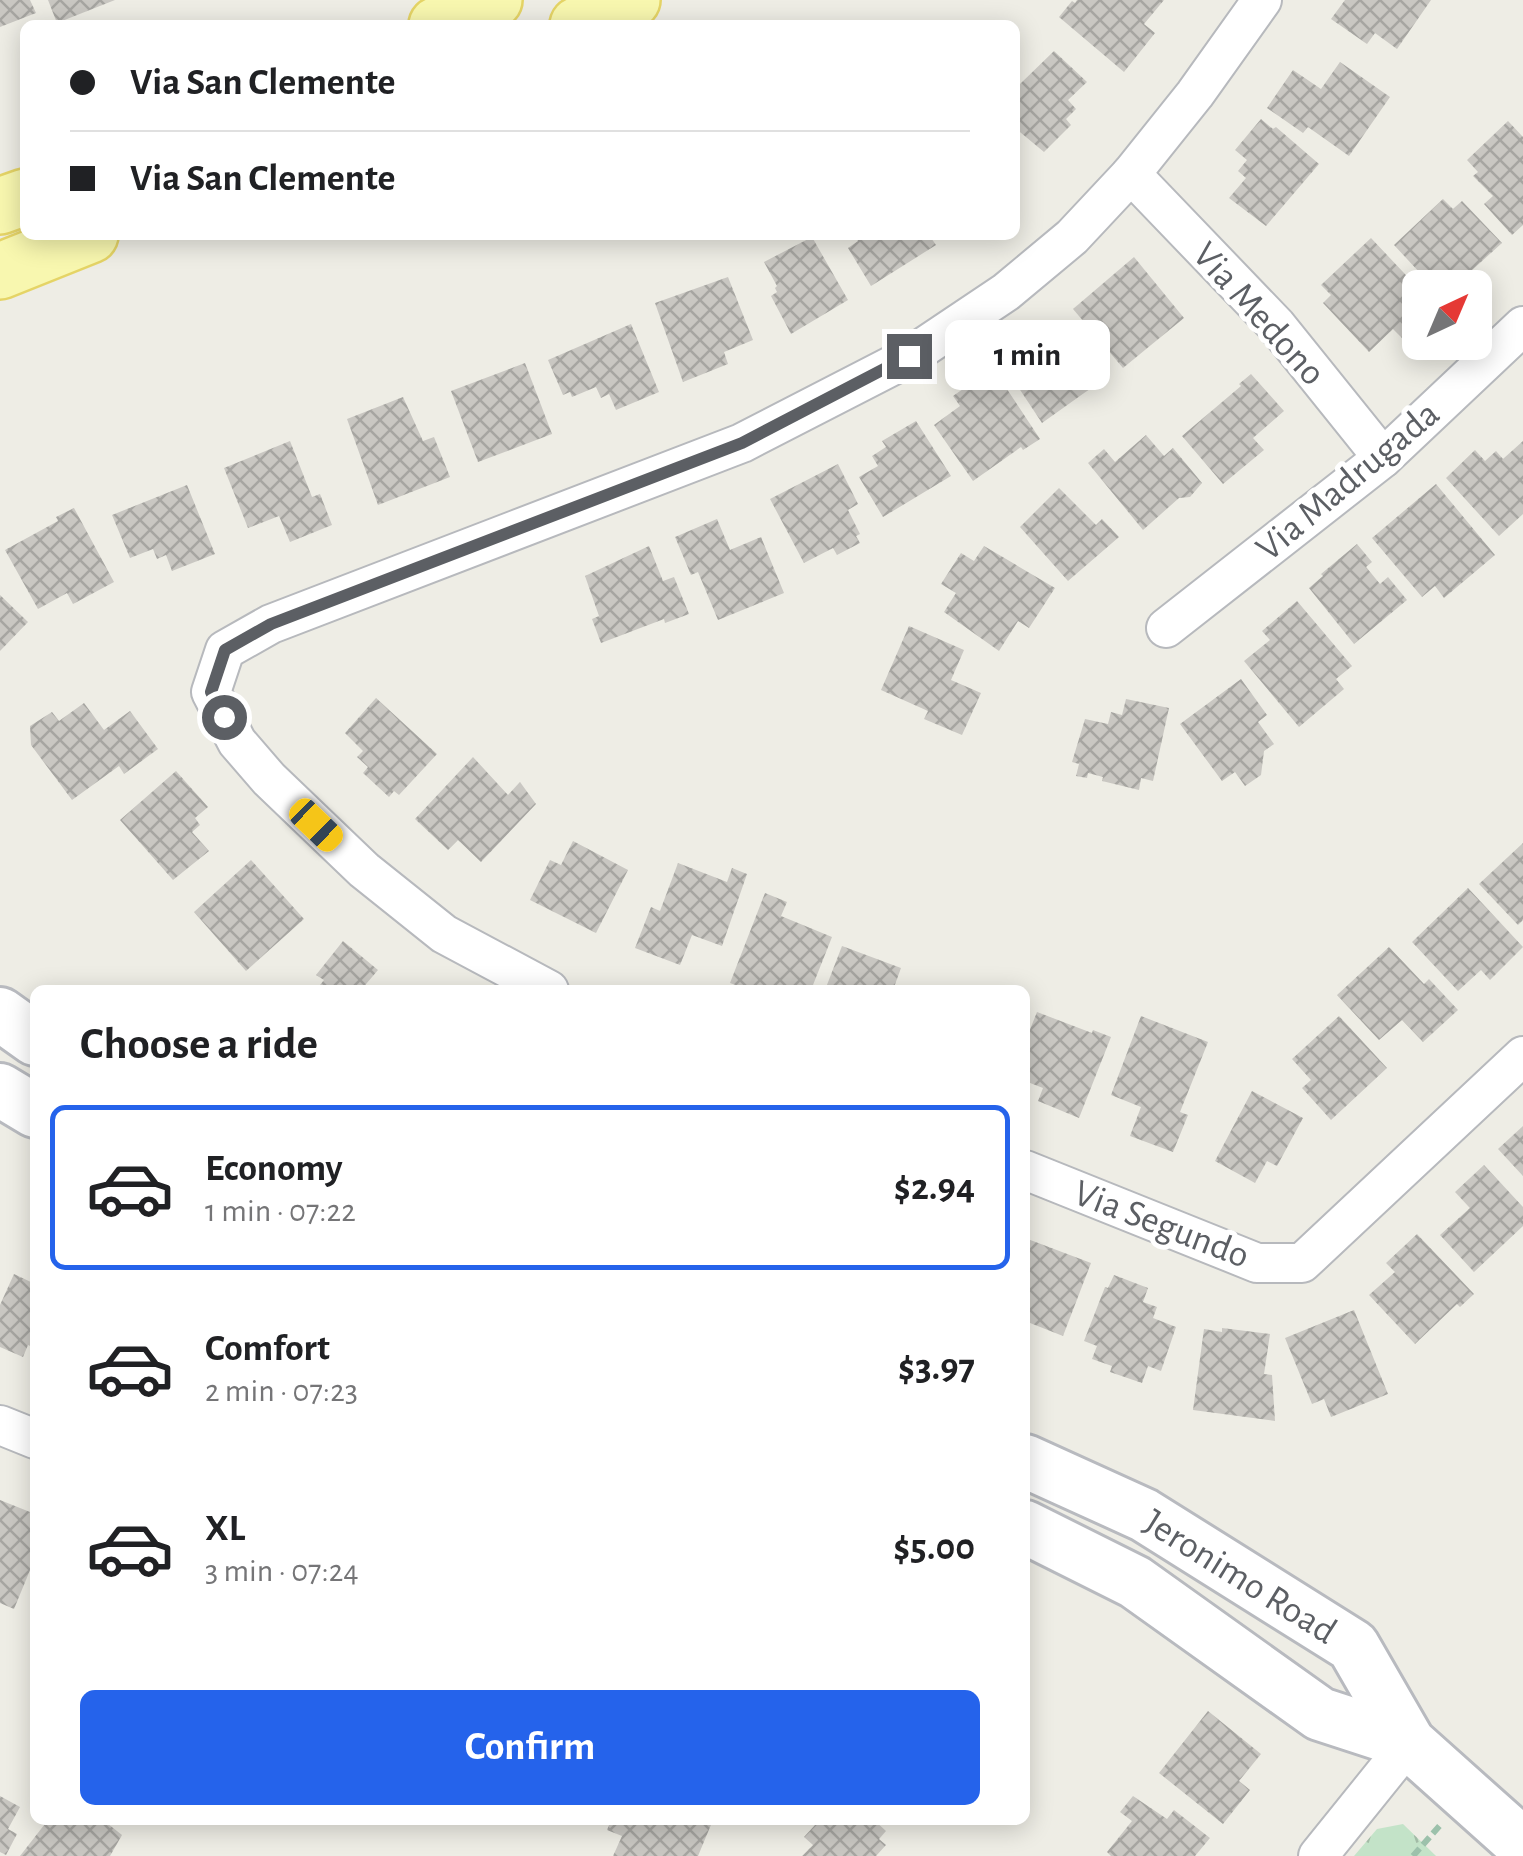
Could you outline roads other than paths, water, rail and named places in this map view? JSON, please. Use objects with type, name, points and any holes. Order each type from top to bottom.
[{"type":"main road","points":[[448,20],[494,0]]},
{"type":"main road","points":[[589,20],[632,0]]},
{"type":"main road","points":[[0,272],[78,240]]},
{"type":"main road","points":[[0,1014],[30,1035]]},
{"type":"main road","points":[[0,1090],[30,1108]]},
{"type":"main road","name":"Jeronimo Road","points":[[1030,1464],[1144,1515],[1353,1646],[1409,1743],[1523,1844]]},
{"type":"main road","name":"Jeronimo Road","points":[[1030,1530],[1135,1582],[1320,1714],[1409,1743]]},
{"type":"street","points":[[541,985],[444,934],[364,870],[269,779],[237,742],[211,692],[225,650],[271,624],[742,443],[909,356],[1006,292],[1072,236],[1131,174],[1195,94],[1262,0]]},
{"type":"street","name":"Via Medono","points":[[1131,174],[1276,324],[1383,458]]},
{"type":"street","name":"Via Madrugada","points":[[1166,628],[1383,458],[1523,326]]},
{"type":"street","name":"Via Segundo","points":[[1030,1172],[1257,1263],[1302,1263],[1523,1056]]},
{"type":"street","points":[[0,1425],[30,1437]]},
{"type":"street","points":[[1318,1856],[1409,1743]]}]
